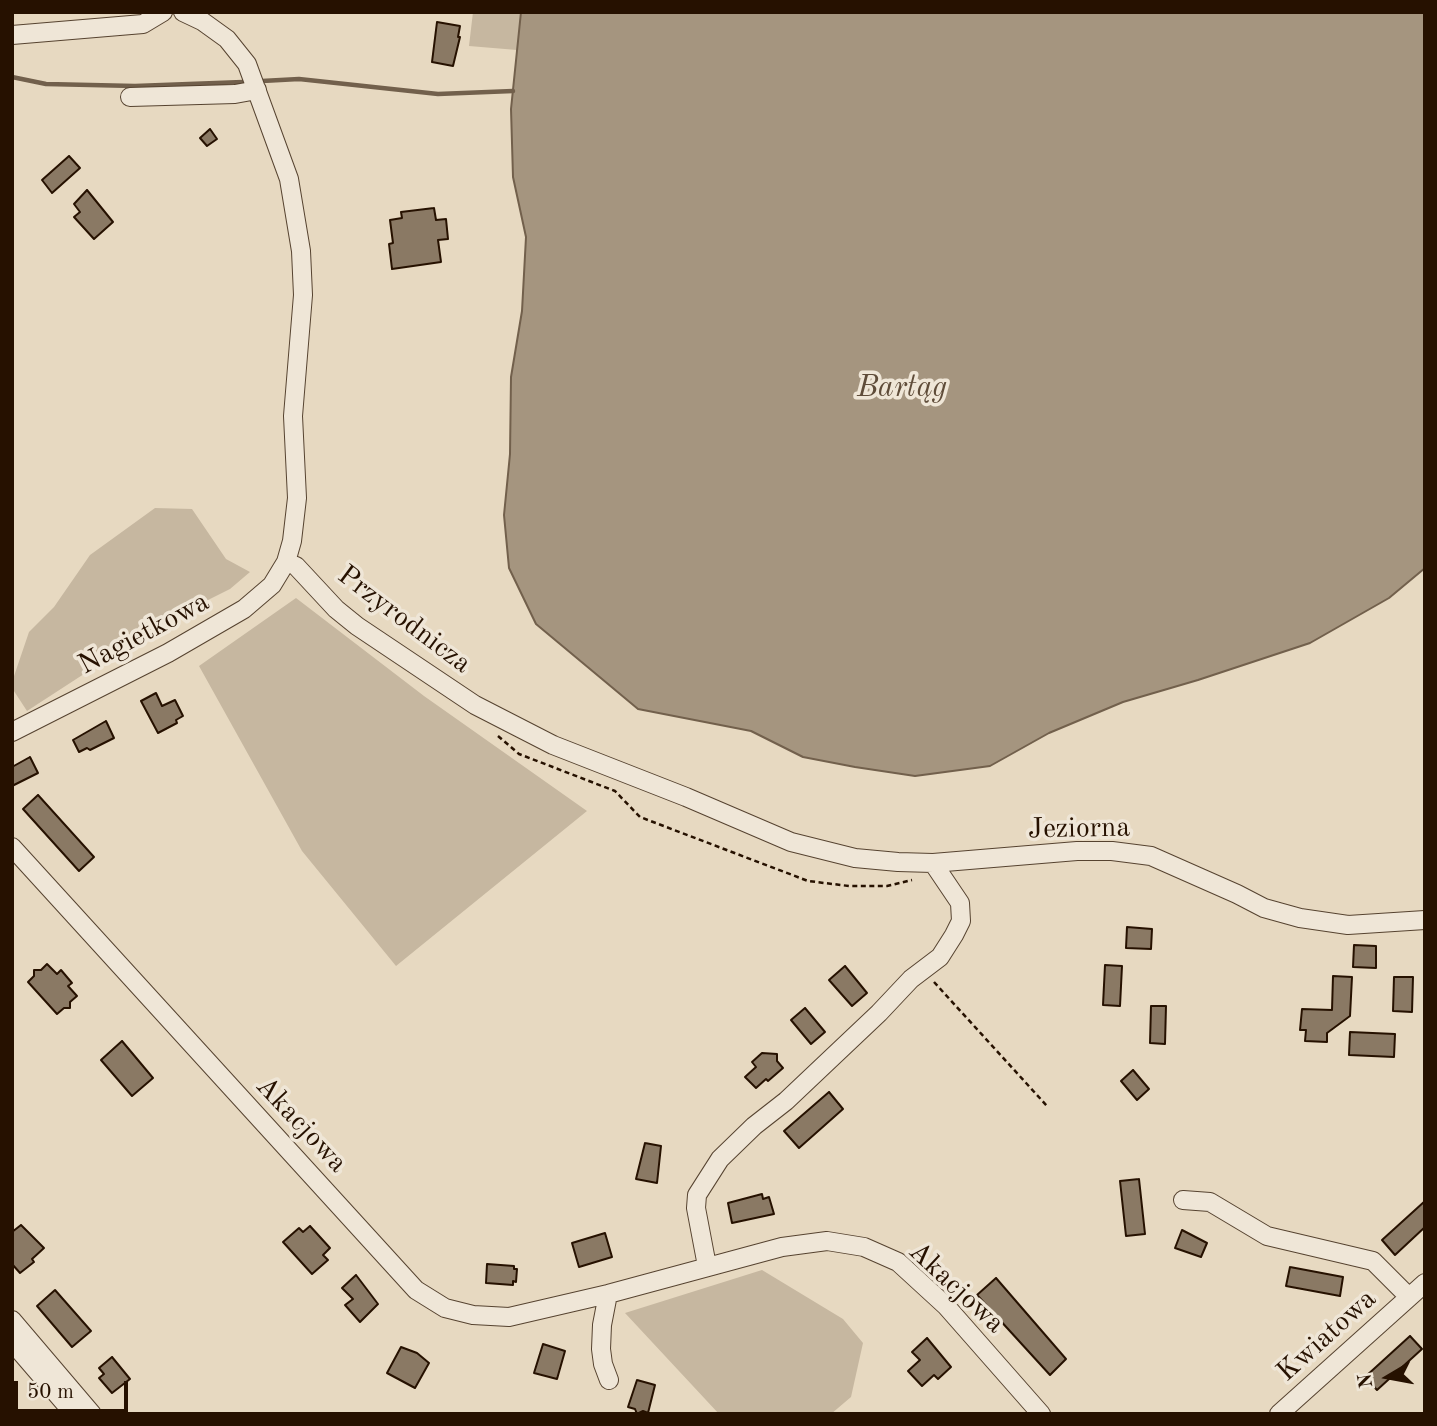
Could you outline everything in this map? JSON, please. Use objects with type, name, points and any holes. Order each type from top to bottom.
[{"type":"street","points":[[12,35],[143,24],[163,12]]},
{"type":"street","points":[[183,12],[202,21],[226,39],[247,64],[289,179],[301,251],[303,295],[293,416],[297,498],[292,541],[286,562]]},
{"type":"street","points":[[130,97],[235,94],[257,90]]},
{"type":"street","name":"Nagietkowa","points":[[12,732],[168,653],[244,609],[272,585],[286,562]]},
{"type":"street","name":"Przyrodnicza","points":[[286,562],[296,566],[336,609],[408,660],[475,705],[554,745],[791,842],[855,858],[933,863]]},
{"type":"street","name":"Akacjowa","points":[[12,847],[416,1290],[445,1307],[473,1315],[509,1317],[608,1294],[782,1247],[827,1241],[864,1247],[898,1262],[946,1306],[1041,1414]]},
{"type":"street","name":"Jeziorna","points":[[933,863],[1077,851],[1138,854],[1169,862],[1264,908],[1300,918],[1348,925],[1425,920]]},
{"type":"street","points":[[707,1266],[696,1195],[720,1158],[795,1093],[911,979],[940,957],[961,920],[960,903],[933,863]]},
{"type":"street","name":"Kwiatowa","points":[[1183,1200],[1210,1202],[1267,1236],[1373,1261],[1409,1297]]},
{"type":"street","name":"Kwiatowa","points":[[1279,1414],[1425,1283]]},
{"type":"street","points":[[608,1294],[601,1349],[603,1364],[610,1380]]},
{"type":"street","points":[[12,1320],[92,1414]]},
{"type":"street","points":[[12,1342],[74,1414]]},
{"type":"path","points":[[494,731],[519,754],[615,791],[640,817],[808,881],[849,886],[887,886],[916,879],[933,863]]},
{"type":"path","points":[[924,971],[1047,1106]]},
{"type":"shaded area","points":[[473,12],[521,12],[517,50],[469,46]]},
{"type":"shaded area","points":[[155,508],[192,509],[226,559],[250,572],[230,589],[164,622],[27,711],[12,688],[12,682],[29,632],[54,607],[90,555]]},
{"type":"shaded area","points":[[296,598],[424,696],[587,811],[396,966],[302,851],[199,666]]},
{"type":"shaded area","points":[[762,1270],[843,1319],[863,1343],[851,1397],[831,1414],[719,1414],[625,1313]]},
{"type":"water","name":"Bartąg","points":[[521,12],[1425,12],[1425,568],[1389,598],[1310,643],[1123,702],[1049,733],[990,766],[915,776],[855,767],[803,757],[751,731],[638,709],[536,624],[509,568],[504,515],[510,454],[511,377],[522,311],[526,237],[513,177],[511,109]]},
{"type":"building","points":[[437,22],[460,26],[453,66],[432,62]]},
{"type":"building","points":[[210,129],[217,139],[207,146],[200,138]]},
{"type":"building","points":[[69,156],[80,168],[52,193],[42,180]]},
{"type":"building","points":[[87,190],[113,222],[94,239],[74,217],[80,212],[74,204]]},
{"type":"building","points":[[434,208],[436,220],[446,219],[448,239],[438,240],[441,262],[392,269],[390,220],[402,218],[401,212]]},
{"type":"building","points":[[156,693],[162,706],[175,700],[183,716],[176,720],[177,723],[158,733],[141,701]]},
{"type":"building","points":[[106,721],[114,738],[90,750],[87,748],[79,752],[73,740]]},
{"type":"building","points":[[30,757],[38,773],[12,786],[12,767]]},
{"type":"building","points":[[38,795],[94,857],[79,871],[23,809]]},
{"type":"building","points":[[1127,927],[1152,929],[1151,949],[1126,948]]},
{"type":"building","points":[[1354,945],[1376,946],[1376,968],[1353,967]]},
{"type":"building","points":[[47,964],[57,974],[61,970],[72,983],[68,986],[77,996],[70,1002],[70,1008],[64,1008],[57,1014],[28,982],[34,976],[34,970],[41,970]]},
{"type":"building","points":[[1105,965],[1122,966],[1120,1006],[1103,1005]]},
{"type":"building","points":[[845,966],[867,993],[852,1006],[829,980]]},
{"type":"building","points":[[1333,976],[1352,977],[1350,1016],[1327,1033],[1327,1042],[1305,1041],[1306,1030],[1300,1030],[1302,1009],[1332,1010]]},
{"type":"building","points":[[1394,977],[1413,977],[1412,1012],[1393,1011]]},
{"type":"building","points":[[1151,1006],[1166,1006],[1165,1044],[1150,1043]]},
{"type":"building","points":[[805,1008],[825,1032],[811,1044],[791,1020]]},
{"type":"building","points":[[1350,1032],[1395,1034],[1394,1057],[1349,1055]]},
{"type":"building","points":[[122,1041],[153,1078],[132,1096],[101,1060]]},
{"type":"building","points":[[762,1053],[777,1054],[777,1061],[783,1068],[756,1088],[745,1077],[756,1067],[752,1062]]},
{"type":"building","points":[[1133,1070],[1149,1089],[1137,1100],[1121,1081]]},
{"type":"building","points":[[829,1092],[843,1109],[799,1148],[784,1131]]},
{"type":"building","points":[[645,1143],[661,1146],[657,1183],[636,1179]]},
{"type":"building","points":[[1139,1179],[1145,1234],[1126,1236],[1120,1181]]},
{"type":"building","points":[[762,1194],[763,1199],[769,1197],[774,1214],[732,1223],[728,1203]]},
{"type":"building","points":[[1425,1201],[1425,1227],[1395,1255],[1382,1240]]},
{"type":"building","points":[[21,1225],[44,1248],[32,1259],[34,1262],[20,1273],[12,1264],[12,1232]]},
{"type":"building","points":[[310,1226],[330,1248],[323,1255],[328,1260],[312,1274],[283,1242],[299,1228],[303,1232]]},
{"type":"building","points":[[1182,1230],[1207,1243],[1201,1257],[1175,1248]]},
{"type":"building","points":[[605,1233],[612,1257],[579,1267],[572,1243]]},
{"type":"building","points":[[487,1264],[514,1266],[514,1269],[517,1269],[516,1282],[513,1281],[513,1285],[486,1283]]},
{"type":"building","points":[[1290,1267],[1343,1277],[1340,1296],[1286,1286]]},
{"type":"building","points":[[356,1275],[378,1304],[360,1322],[345,1305],[353,1299],[342,1288]]},
{"type":"building","points":[[996,1278],[1066,1359],[1050,1375],[977,1295]]},
{"type":"building","points":[[55,1290],[91,1331],[72,1347],[37,1306]]},
{"type":"building","points":[[1410,1336],[1422,1349],[1377,1390],[1365,1377]]},
{"type":"building","points":[[927,1338],[951,1367],[938,1379],[934,1375],[922,1386],[908,1371],[920,1360],[912,1352]]},
{"type":"building","points":[[543,1344],[565,1351],[557,1379],[534,1373]]},
{"type":"building","points":[[401,1347],[417,1353],[429,1363],[415,1388],[387,1373]]},
{"type":"building","points":[[112,1357],[130,1379],[112,1393],[99,1378],[104,1374],[99,1368]]},
{"type":"building","points":[[637,1380],[655,1385],[648,1413],[643,1411],[637,1414],[635,1409],[628,1407]]},
{"type":"waterway","points":[[12,77],[46,84],[135,86],[243,82]]},
{"type":"waterway","points":[[262,81],[299,79],[438,94],[513,91]]}]
